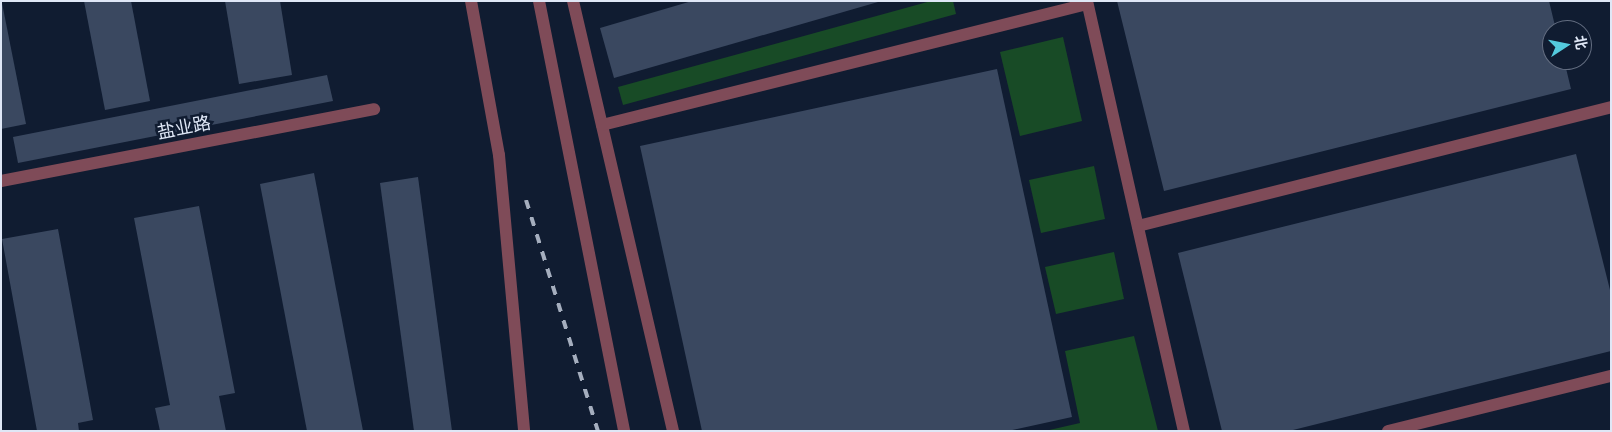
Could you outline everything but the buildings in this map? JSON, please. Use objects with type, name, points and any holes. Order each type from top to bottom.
[{"type":"street","points":[[471,1],[499,155],[524,431]]},
{"type":"street","points":[[539,1],[624,431]]},
{"type":"street","points":[[573,1],[673,431]]},
{"type":"street","points":[[602,125],[1087,2],[1184,431]]},
{"type":"street","points":[[1138,226],[1611,107]]},
{"type":"street","name":"盐业路","points":[[1,180],[374,109]]},
{"type":"street","points":[[1388,431],[1611,376]]},
{"type":"green space","points":[[931,1],[953,1],[956,14],[623,105],[618,87]]},
{"type":"green space","points":[[1063,37],[1082,121],[1020,136],[1000,52]]},
{"type":"green space","points":[[1094,166],[1105,219],[1041,233],[1029,180]]},
{"type":"green space","points":[[1114,252],[1124,299],[1056,314],[1045,267]]},
{"type":"green space","points":[[1134,336],[1158,431],[1045,431],[1080,423],[1065,351]]},
{"type":"railway","points":[[526,200],[598,431]]}]
